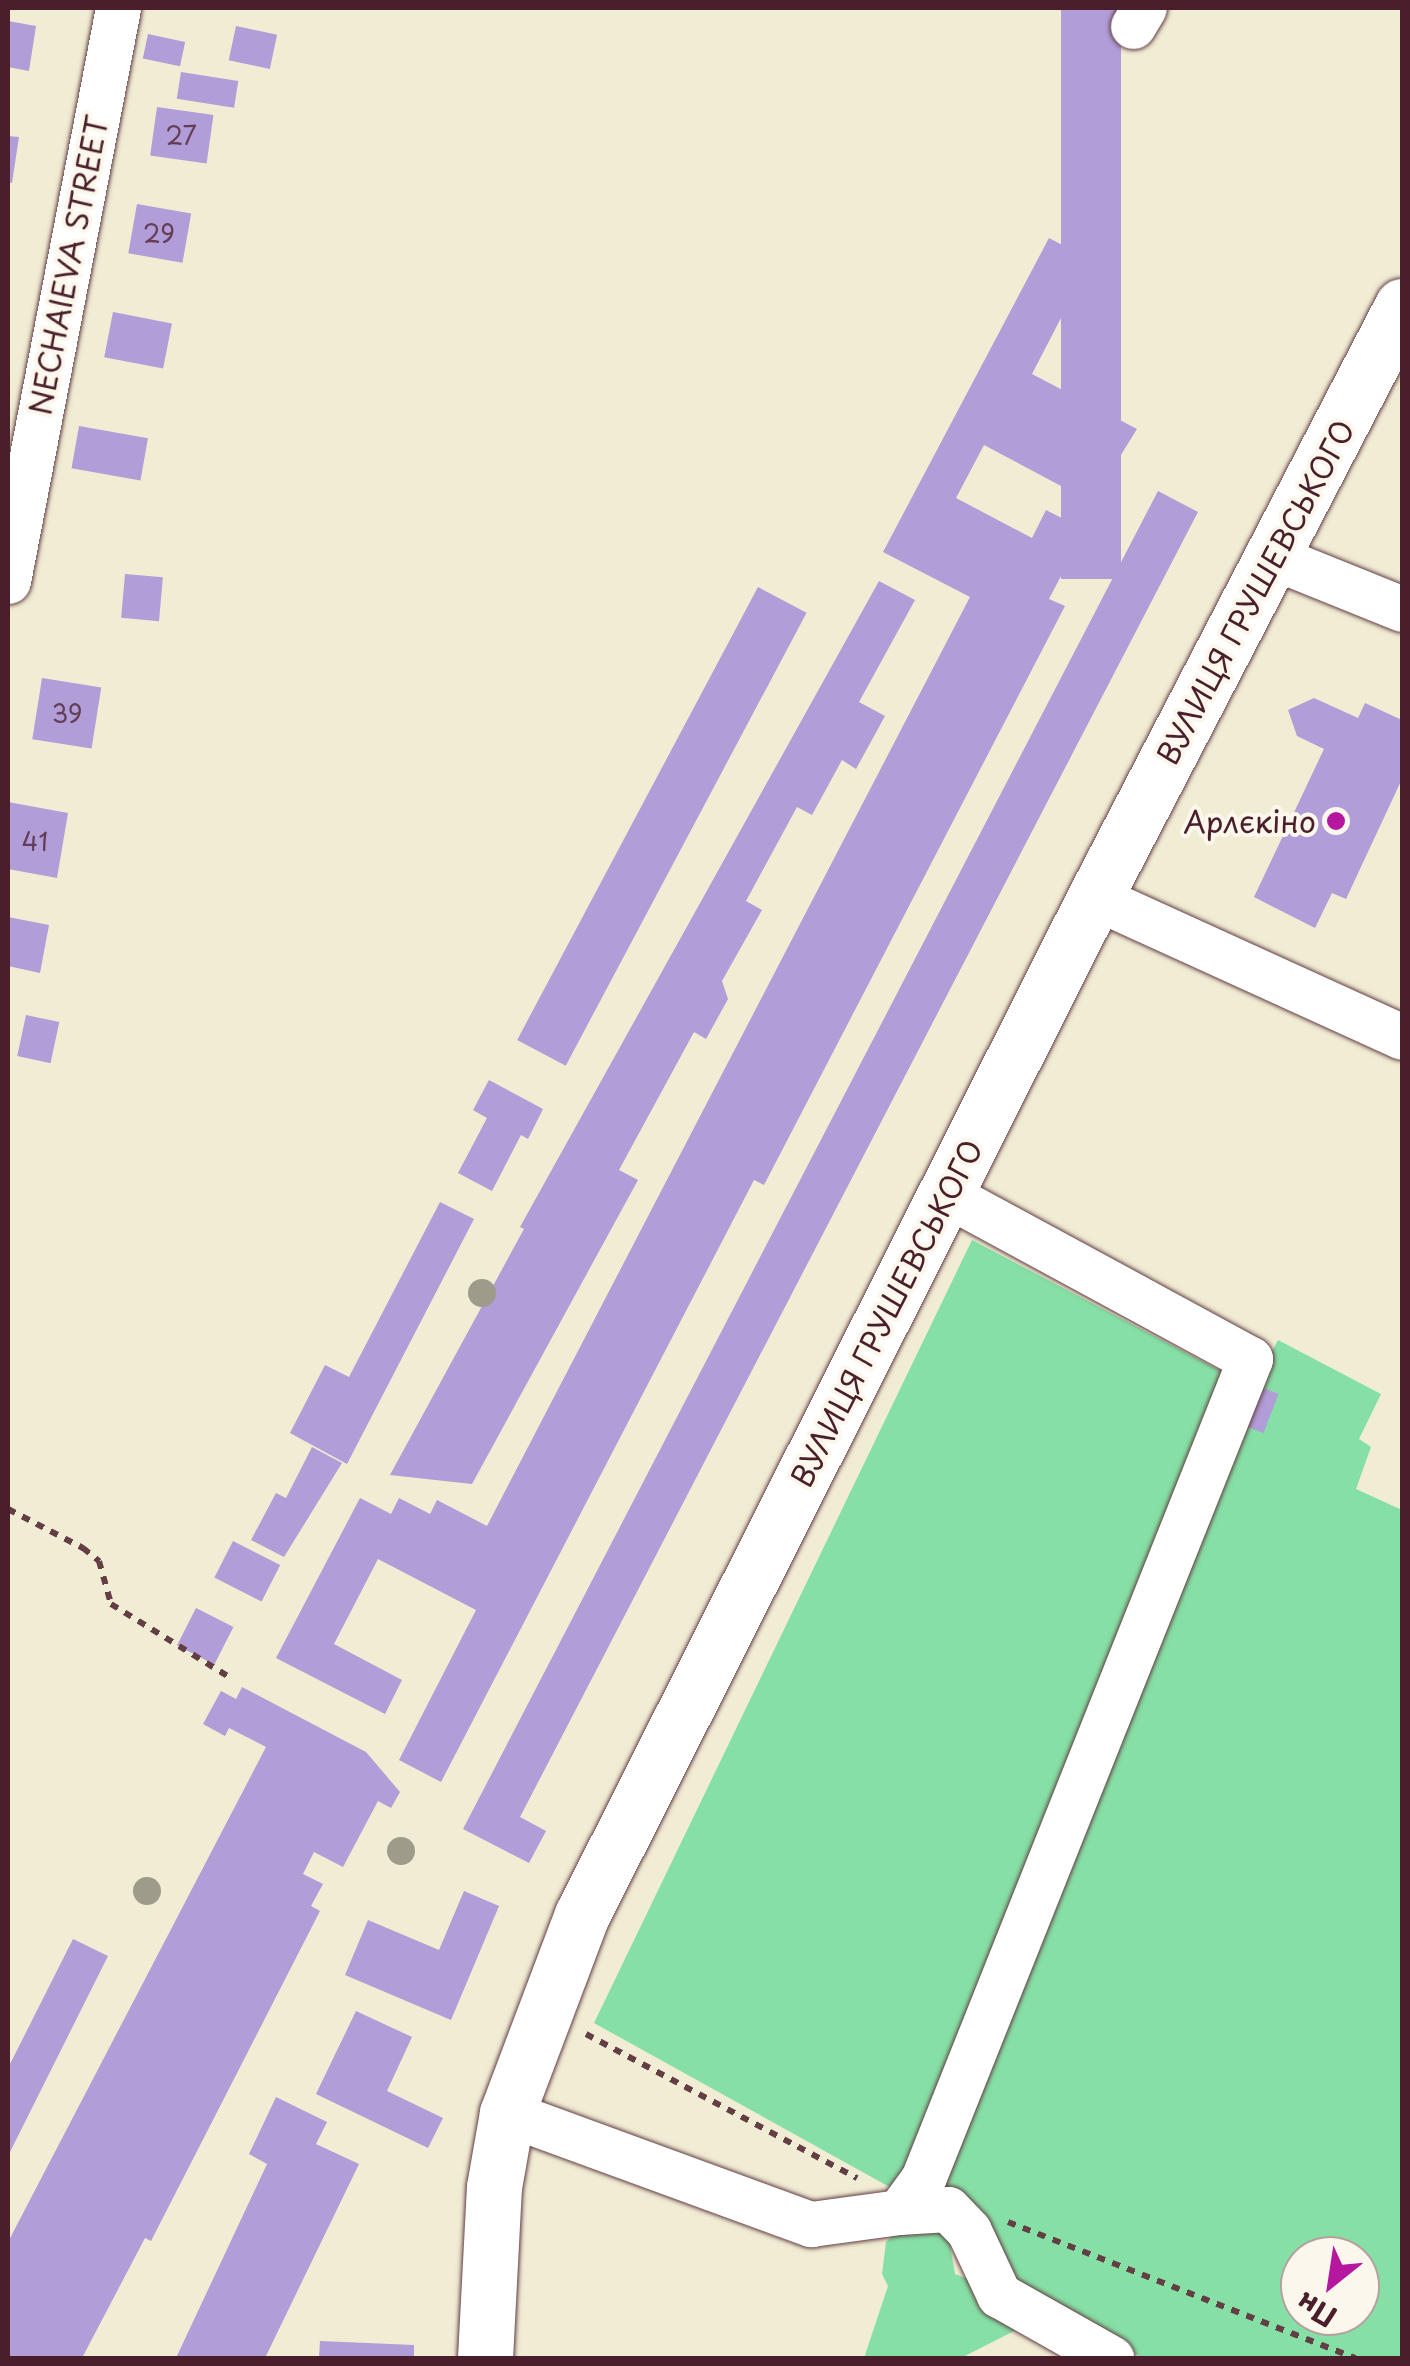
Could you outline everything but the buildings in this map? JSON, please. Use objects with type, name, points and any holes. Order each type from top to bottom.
[{"type":"main road","name":"ВУЛИЦЯ ГРУШЕВСЬКОГО","points":[[485,2358],[494,2187],[507,2113],[542,2007],[582,1916],[1095,897],[1276,558],[1402,306]]},
{"type":"street","name":"NECHAIEVA STREET","points":[[8,580],[118,8]]},
{"type":"street","points":[[1276,558],[1402,609]]},
{"type":"street","points":[[1095,897],[1402,1037]]},
{"type":"street","points":[[899,2212],[923,2179],[1250,1358],[946,1194]]},
{"type":"street","points":[[507,2113],[811,2224],[948,2210],[969,2231],[999,2296],[1111,2358]]},
{"type":"path","points":[[8,1509],[83,1548],[99,1561],[112,1604],[230,1678]]},
{"type":"path","points":[[542,2007],[852,2174],[899,2212]]},
{"type":"path","points":[[948,2210],[995,2216],[1355,2358]]},
{"type":"green space","points":[[972,1240],[1253,1388],[1278,1340],[1381,1394],[1359,1439],[1371,1447],[1356,1489],[1402,1510],[1402,2358],[1143,2358],[1008,2286],[978,2224],[944,2185],[922,2205],[594,2023]]},
{"type":"green space","points":[[929,2222],[948,2234],[955,2274],[982,2284],[1024,2326],[961,2358],[864,2358],[888,2286],[882,2274],[886,2242],[903,2225]]},
{"type":"place","name":"Арлєкіно","points":[[1336,821]]}]
